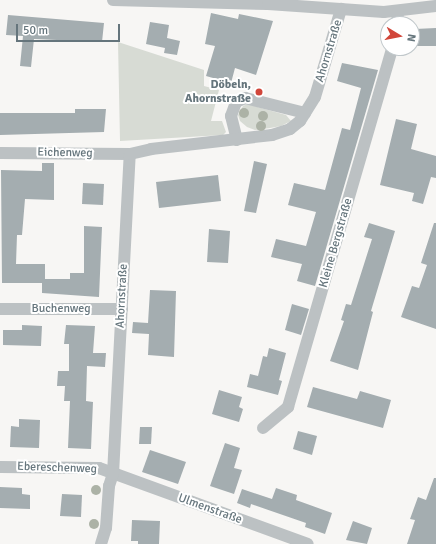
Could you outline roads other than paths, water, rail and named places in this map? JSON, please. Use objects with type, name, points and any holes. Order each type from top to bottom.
[{"type":"street","points":[[113,0],[268,4],[398,12],[436,6]]},
{"type":"street","name":"Ahornstraße","points":[[101,544],[106,528],[109,486],[113,474],[130,154],[151,149],[272,135],[290,129],[305,114],[315,97],[341,9]]},
{"type":"street","points":[[398,12],[398,16]]},
{"type":"street","name":"Kleine Bergstraße","points":[[263,428],[288,407],[390,56]]},
{"type":"street","points":[[237,140],[231,116],[236,102],[245,98],[305,114]]},
{"type":"street","name":"Eichenweg","points":[[0,153],[130,154]]},
{"type":"street","name":"Buchenweg","points":[[0,309],[122,309]]},
{"type":"street","name":"Ebereschenweg","points":[[0,467],[99,468],[113,474]]},
{"type":"street","name":"Ulmenstraße","points":[[113,474],[303,543]]},
{"type":"place","name":"Döbeln, Ahornstraße","points":[[259,92]]}]
